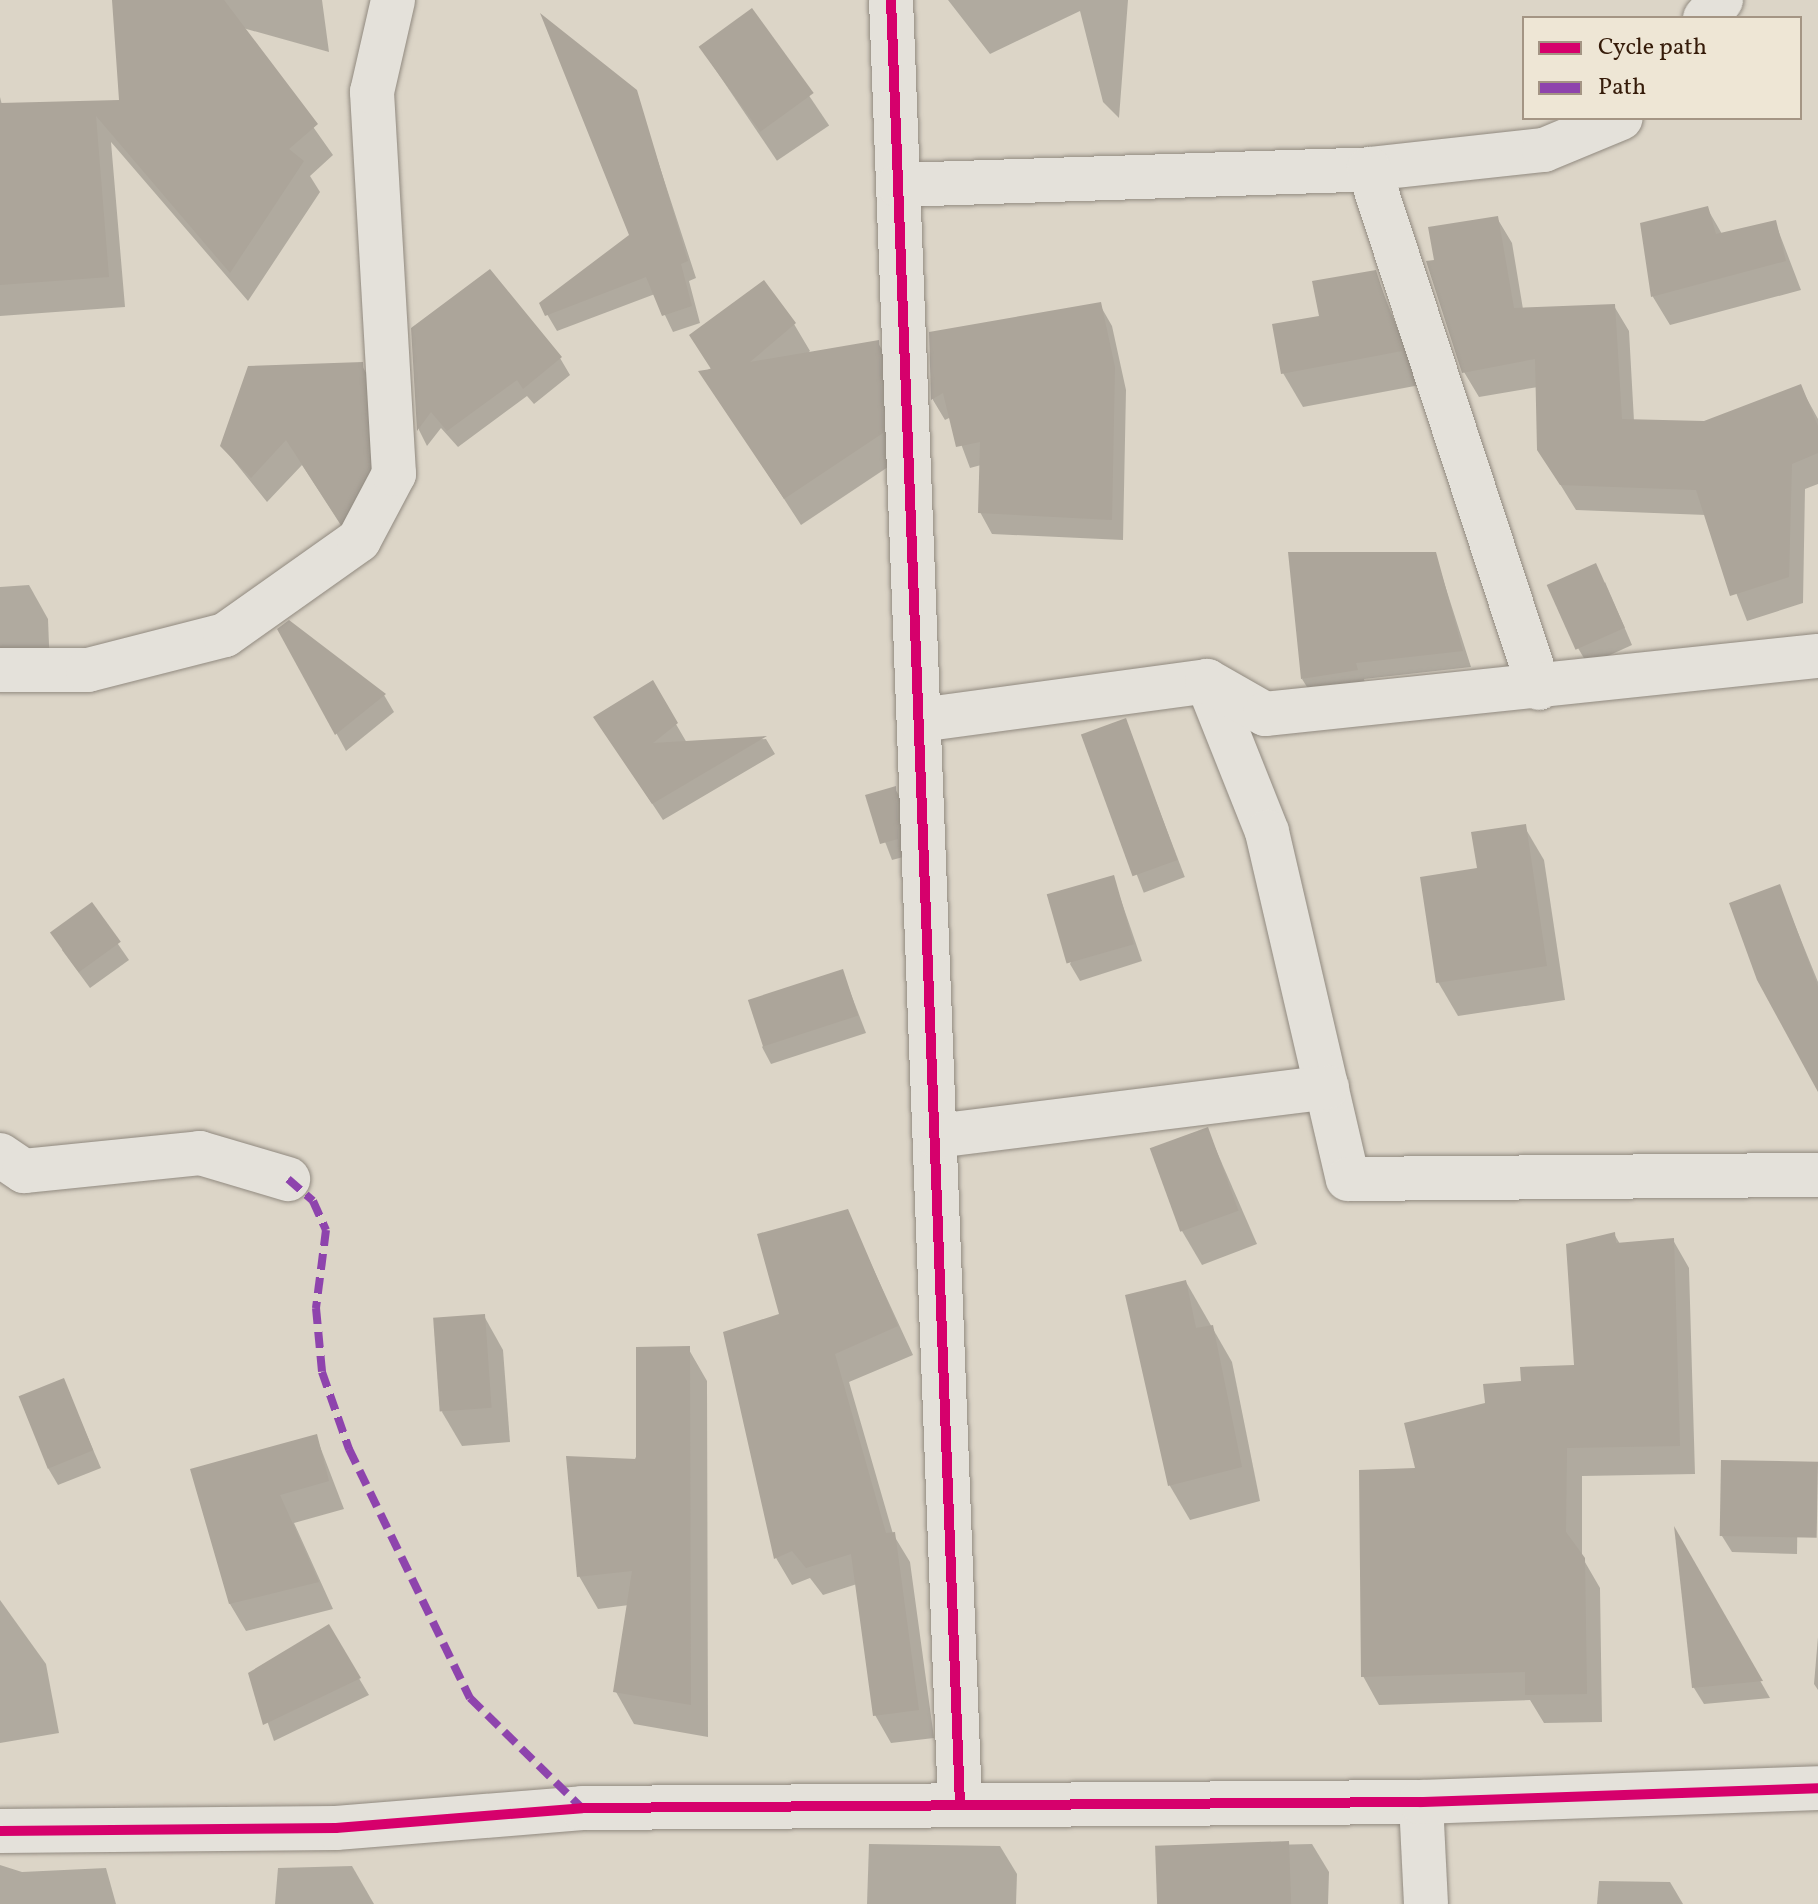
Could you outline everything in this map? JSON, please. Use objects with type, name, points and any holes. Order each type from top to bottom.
[{"type":"street","points":[[0,670],[88,670],[225,635],[359,540],[394,474],[372,92],[393,0]]},
{"type":"street","points":[[891,0],[960,1803]]},
{"type":"street","points":[[1707,16],[1721,0]]},
{"type":"street","points":[[899,185],[1369,169],[1544,150],[1616,120]]},
{"type":"street","points":[[1369,169],[1539,688]]},
{"type":"street","points":[[920,720],[1207,681],[1265,714],[1539,688],[1818,656]]},
{"type":"street","points":[[1207,681],[1267,832],[1348,1179],[1818,1175]]},
{"type":"street","points":[[936,1136],[1327,1087]]},
{"type":"street","points":[[0,1155],[24,1171],[200,1153],[288,1179]]},
{"type":"street","points":[[0,1831],[336,1828],[582,1808],[1421,1802],[1818,1788]]},
{"type":"street","points":[[1421,1802],[1426,1904]]},
{"type":"building","points":[[112,0],[224,0],[318,124],[289,149],[304,161],[230,273],[96,116],[109,277],[0,285],[0,103],[119,100]]},
{"type":"building","points":[[752,8],[814,93],[760,132],[699,47]]},
{"type":"building","points":[[540,13],[637,90],[688,261],[681,264],[692,306],[662,316],[646,277],[545,316],[539,303],[629,235]]},
{"type":"building","points":[[1708,206],[1716,234],[1776,220],[1786,261],[1651,297],[1640,223]]},
{"type":"building","points":[[1498,216],[1514,308],[1615,304],[1622,419],[1704,421],[1801,384],[1818,426],[1818,453],[1792,464],[1789,577],[1730,596],[1696,490],[1560,485],[1537,450],[1535,359],[1462,373],[1426,261],[1434,260],[1428,227]]},
{"type":"building","points":[[490,269],[562,357],[523,389],[517,380],[447,431],[431,412],[417,431],[411,328]]},
{"type":"building","points":[[1376,270],[1402,351],[1281,374],[1272,324],[1319,316],[1312,281]]},
{"type":"building","points":[[764,280],[796,323],[750,362],[879,340],[883,433],[784,499],[698,371],[711,369],[689,335]]},
{"type":"building","points":[[1101,302],[1115,367],[1112,520],[978,513],[980,442],[956,447],[943,393],[931,400],[929,332]]},
{"type":"building","points":[[363,362],[369,468],[340,523],[286,440],[251,478],[220,446],[248,366]]},
{"type":"building","points":[[1288,552],[1436,552],[1463,651],[1356,663],[1358,670],[1301,679]]},
{"type":"building","points":[[1596,563],[1625,628],[1576,650],[1547,585]]},
{"type":"building","points":[[289,620],[386,694],[335,735],[277,629]]},
{"type":"building","points":[[653,680],[678,723],[653,743],[767,736],[652,804],[593,717]]},
{"type":"building","points":[[1126,718],[1178,860],[1133,876],[1081,734]]},
{"type":"building","points":[[896,786],[898,839],[880,844],[865,795]]},
{"type":"building","points":[[1526,824],[1547,966],[1436,983],[1420,877],[1477,868],[1471,832]]},
{"type":"building","points":[[1114,875],[1134,944],[1067,964],[1047,894]]},
{"type":"building","points":[[1780,884],[1818,987],[1818,1092],[1757,980],[1729,903]]},
{"type":"building","points":[[92,902],[121,942],[79,972],[50,933]]},
{"type":"building","points":[[843,969],[858,1016],[763,1047],[748,1000]]},
{"type":"building","points":[[1208,1127],[1238,1211],[1180,1232],[1150,1148]]},
{"type":"building","points":[[848,1209],[898,1326],[835,1354],[886,1533],[895,1532],[919,1710],[873,1716],[851,1554],[806,1568],[792,1551],[774,1559],[723,1332],[779,1314],[757,1234]]},
{"type":"building","points":[[1615,1232],[1616,1243],[1674,1238],[1680,1446],[1567,1448],[1566,1532],[1585,1558],[1587,1694],[1525,1695],[1525,1672],[1361,1677],[1359,1470],[1415,1468],[1404,1423],[1485,1403],[1483,1384],[1521,1381],[1520,1367],[1574,1365],[1566,1244]]},
{"type":"building","points":[[1186,1280],[1196,1328],[1213,1325],[1242,1467],[1168,1486],[1125,1295]]},
{"type":"building","points":[[485,1314],[492,1408],[440,1411],[433,1318]]},
{"type":"building","points":[[690,1346],[691,1705],[613,1692],[632,1571],[577,1577],[566,1456],[636,1459],[636,1347]]},
{"type":"building","points":[[64,1378],[93,1450],[48,1469],[19,1396]]},
{"type":"building","points":[[317,1434],[329,1481],[280,1495],[319,1582],[229,1604],[190,1469]]},
{"type":"building","points":[[1721,1460],[1818,1462],[1817,1538],[1720,1536]]},
{"type":"building","points":[[1674,1526],[1763,1681],[1692,1688]]},
{"type":"building","points":[[329,1624],[361,1678],[263,1725],[248,1673]]},
{"type":"building","points":[[1289,1841],[1291,1904],[1157,1904],[1155,1846]]},
{"type":"marked path","points":[[288,1179],[313,1201],[326,1230],[316,1308],[322,1372],[349,1449],[470,1698],[582,1808]]},
{"type":"cycle path","points":[[891,0],[960,1803]]},
{"type":"cycle path","points":[[0,1831],[336,1828],[582,1808],[1421,1802],[1818,1788]]}]
